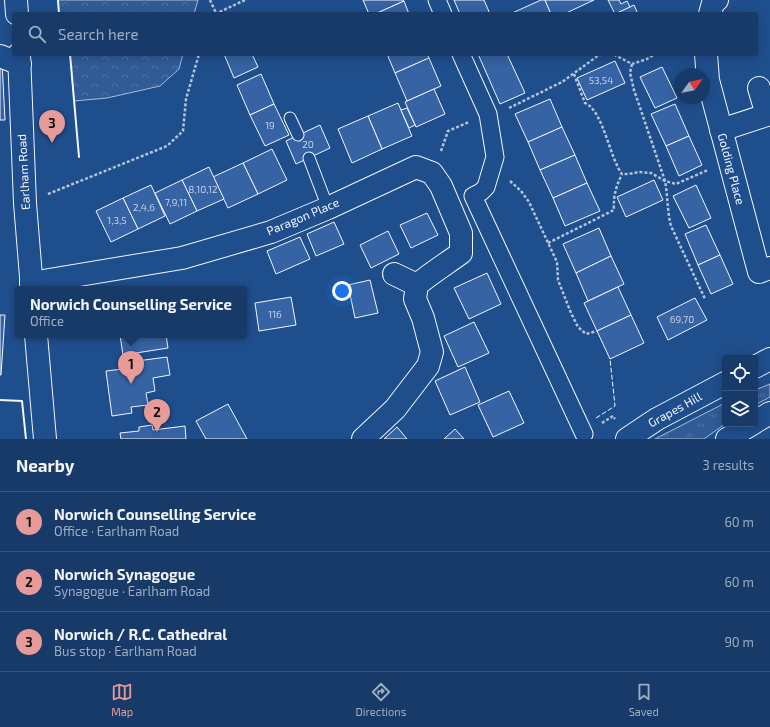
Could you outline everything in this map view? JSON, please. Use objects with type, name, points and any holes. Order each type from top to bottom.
[{"type":"street","points":[[16,0],[17,12]]},
{"type":"street","points":[[437,0],[442,12]]},
{"type":"street","points":[[711,12],[714,3],[717,0]]},
{"type":"street","points":[[462,56],[488,114],[495,158],[486,187],[481,192],[473,196],[584,434]]},
{"type":"street","name":"Golding Place","points":[[706,56],[708,80],[759,272],[770,268]]},
{"type":"street","name":"Earlham Road","points":[[13,58],[31,286]]},
{"type":"street","points":[[721,130],[769,114],[759,88]]},
{"type":"street","name":"Paragon Place","points":[[31,286],[182,258],[271,232],[328,208],[416,167],[432,173],[441,186],[461,233],[460,253],[447,264],[429,274],[417,285]]},
{"type":"street","points":[[363,439],[395,409],[428,366],[432,352],[423,318],[415,299],[417,285],[394,274]]},
{"type":"street","points":[[36,338],[45,439]]},
{"type":"street","points":[[758,365],[770,359]]},
{"type":"street","name":"Grapes Hill","points":[[627,439],[657,419],[722,385]]},
{"type":"street","points":[[758,420],[770,413]]},
{"type":"street","points":[[727,439],[747,427]]},
{"type":"lane","points":[[290,118],[298,135]]},
{"type":"lane","points":[[309,158],[328,208]]},
{"type":"path","points":[[210,0],[215,12]]},
{"type":"path","points":[[217,12],[245,0]]},
{"type":"path","points":[[25,203],[167,146],[183,131],[186,99],[198,56]]},
{"type":"path","points":[[446,138],[448,131],[488,114],[496,114],[562,82],[598,56]]},
{"type":"path","points":[[617,56],[632,64],[651,56]]},
{"type":"path","points":[[632,64],[630,73],[634,90],[665,181],[671,226],[705,299]]},
{"type":"path","points":[[574,74],[585,103],[590,105],[598,119],[618,169],[622,174]]},
{"type":"path","points":[[495,158],[508,180],[521,191],[529,202],[557,262],[558,280],[578,327],[586,334],[597,331]]},
{"type":"path","points":[[622,174],[639,172],[651,173],[665,181],[676,184],[730,162]]},
{"type":"path","points":[[548,243],[614,210],[613,199],[616,187],[622,174]]},
{"type":"green space","points":[[58,0],[198,0],[195,12],[59,12]]},
{"type":"green space","points":[[70,56],[182,56],[179,69],[160,86],[107,98],[74,101]]},
{"type":"green space","points":[[770,384],[770,397],[758,403],[758,391],[758,389]]},
{"type":"green space","points":[[722,405],[722,426],[704,439],[655,439]]},
{"type":"building","points":[[363,0],[404,1],[379,12],[368,12]]},
{"type":"building","points":[[454,0],[484,0],[489,12],[459,12]]},
{"type":"building","points":[[541,0],[545,0],[550,12],[514,12]]},
{"type":"building","points":[[545,0],[594,0],[568,12],[550,12]]},
{"type":"building","points":[[608,0],[619,0],[621,4],[627,1],[630,7],[619,12],[614,12]]},
{"type":"building","points":[[404,1],[408,12],[379,12]]},
{"type":"building","points":[[634,5],[637,12],[619,12]]},
{"type":"building","points":[[225,56],[253,56],[258,67],[234,78]]},
{"type":"building","points":[[388,56],[428,56],[429,58],[395,73]]},
{"type":"building","points":[[479,56],[508,56],[525,93],[500,104]]},
{"type":"building","points":[[429,58],[441,86],[407,101],[395,73]]},
{"type":"building","points":[[615,61],[625,83],[587,100],[577,78]]},
{"type":"building","points":[[0,62],[2,62],[5,120],[0,120]]},
{"type":"building","points":[[662,67],[674,92],[674,99],[655,108],[640,77]]},
{"type":"building","points":[[261,74],[274,104],[250,115],[237,85]]},
{"type":"building","points":[[434,89],[445,114],[416,127],[405,102]]},
{"type":"building","points":[[550,99],[562,127],[528,142],[515,114]]},
{"type":"building","points":[[398,103],[412,136],[382,149],[368,116]]},
{"type":"building","points":[[274,104],[289,135],[265,146],[250,115]]},
{"type":"building","points":[[675,104],[689,136],[666,146],[651,114]]},
{"type":"building","points":[[407,108],[415,125],[409,128],[401,110]]},
{"type":"building","points":[[368,116],[382,149],[352,163],[338,129]]},
{"type":"building","points":[[320,125],[330,148],[296,164],[286,141]]},
{"type":"building","points":[[562,127],[575,155],[540,170],[528,142]]},
{"type":"building","points":[[689,136],[702,165],[679,176],[666,146]]},
{"type":"building","points":[[272,149],[287,180],[258,194],[243,163]]},
{"type":"building","points":[[575,155],[587,183],[553,198],[540,170]]},
{"type":"building","points":[[243,163],[258,194],[228,208],[213,177]]},
{"type":"building","points":[[209,167],[224,199],[197,211],[182,180]]},
{"type":"building","points":[[182,180],[197,211],[170,224],[155,193]]},
{"type":"building","points":[[654,180],[663,200],[626,217],[617,197]]},
{"type":"building","points":[[587,183],[600,211],[565,226],[553,198]]},
{"type":"building","points":[[151,185],[165,216],[138,229],[123,198]]},
{"type":"building","points":[[696,185],[711,218],[689,228],[673,196]]},
{"type":"building","points":[[123,198],[138,229],[111,242],[96,211]]},
{"type":"building","points":[[427,213],[438,235],[411,248],[400,225]]},
{"type":"building","points":[[334,222],[344,244],[316,256],[307,234]]},
{"type":"building","points":[[706,225],[720,255],[698,265],[685,234]]},
{"type":"building","points":[[599,228],[611,256],[576,273],[563,244]]},
{"type":"building","points":[[388,231],[399,254],[371,268],[360,245]]},
{"type":"building","points":[[300,237],[310,259],[276,274],[267,251]]},
{"type":"building","points":[[720,255],[733,284],[711,294],[698,265]]},
{"type":"building","points":[[611,256],[624,284],[588,301],[576,273]]},
{"type":"building","points":[[487,273],[501,304],[469,319],[454,288]]},
{"type":"building","points":[[370,280],[378,313],[355,318],[348,285]]},
{"type":"building","points":[[618,287],[631,315],[597,331],[584,303]]},
{"type":"building","points":[[291,297],[296,325],[259,331],[255,303]]},
{"type":"building","points":[[695,298],[707,320],[668,340],[657,317]]},
{"type":"building","points":[[0,315],[5,315],[1,375],[0,375]]},
{"type":"building","points":[[631,315],[644,343],[610,359],[597,331]]},
{"type":"building","points":[[474,322],[489,353],[458,367],[444,336]]},
{"type":"building","points":[[120,338],[166,338],[168,348],[123,355]]},
{"type":"building","points":[[167,357],[170,375],[153,378],[155,391],[146,393],[148,405],[131,407],[132,413],[112,416],[106,371],[123,369],[122,363]]},
{"type":"building","points":[[465,367],[480,402],[450,415],[435,381]]},
{"type":"building","points":[[509,391],[524,423],[493,437],[478,405]]},
{"type":"building","points":[[228,404],[247,439],[206,439],[196,421]]},
{"type":"building","points":[[152,425],[153,430],[185,426],[186,439],[121,439],[120,433],[139,431],[139,427]]},
{"type":"building","points":[[397,427],[407,439],[384,439]]},
{"type":"building","points":[[455,429],[464,439],[444,439]]},
{"type":"fence","points":[[596,418],[615,406],[610,359]]},
{"type":"wall","points":[[58,0],[59,12]]},
{"type":"wall","points":[[70,56],[79,157]]},
{"type":"wall","points":[[0,400],[22,401],[26,439]]},
{"type":"place","name":"Norwich / R.C. Cathedral","points":[[52,143]]},
{"type":"place","name":"Norwich Counselling Service","points":[[131,384]]},
{"type":"place","name":"Norwich Synagogue","points":[[157,432]]}]
